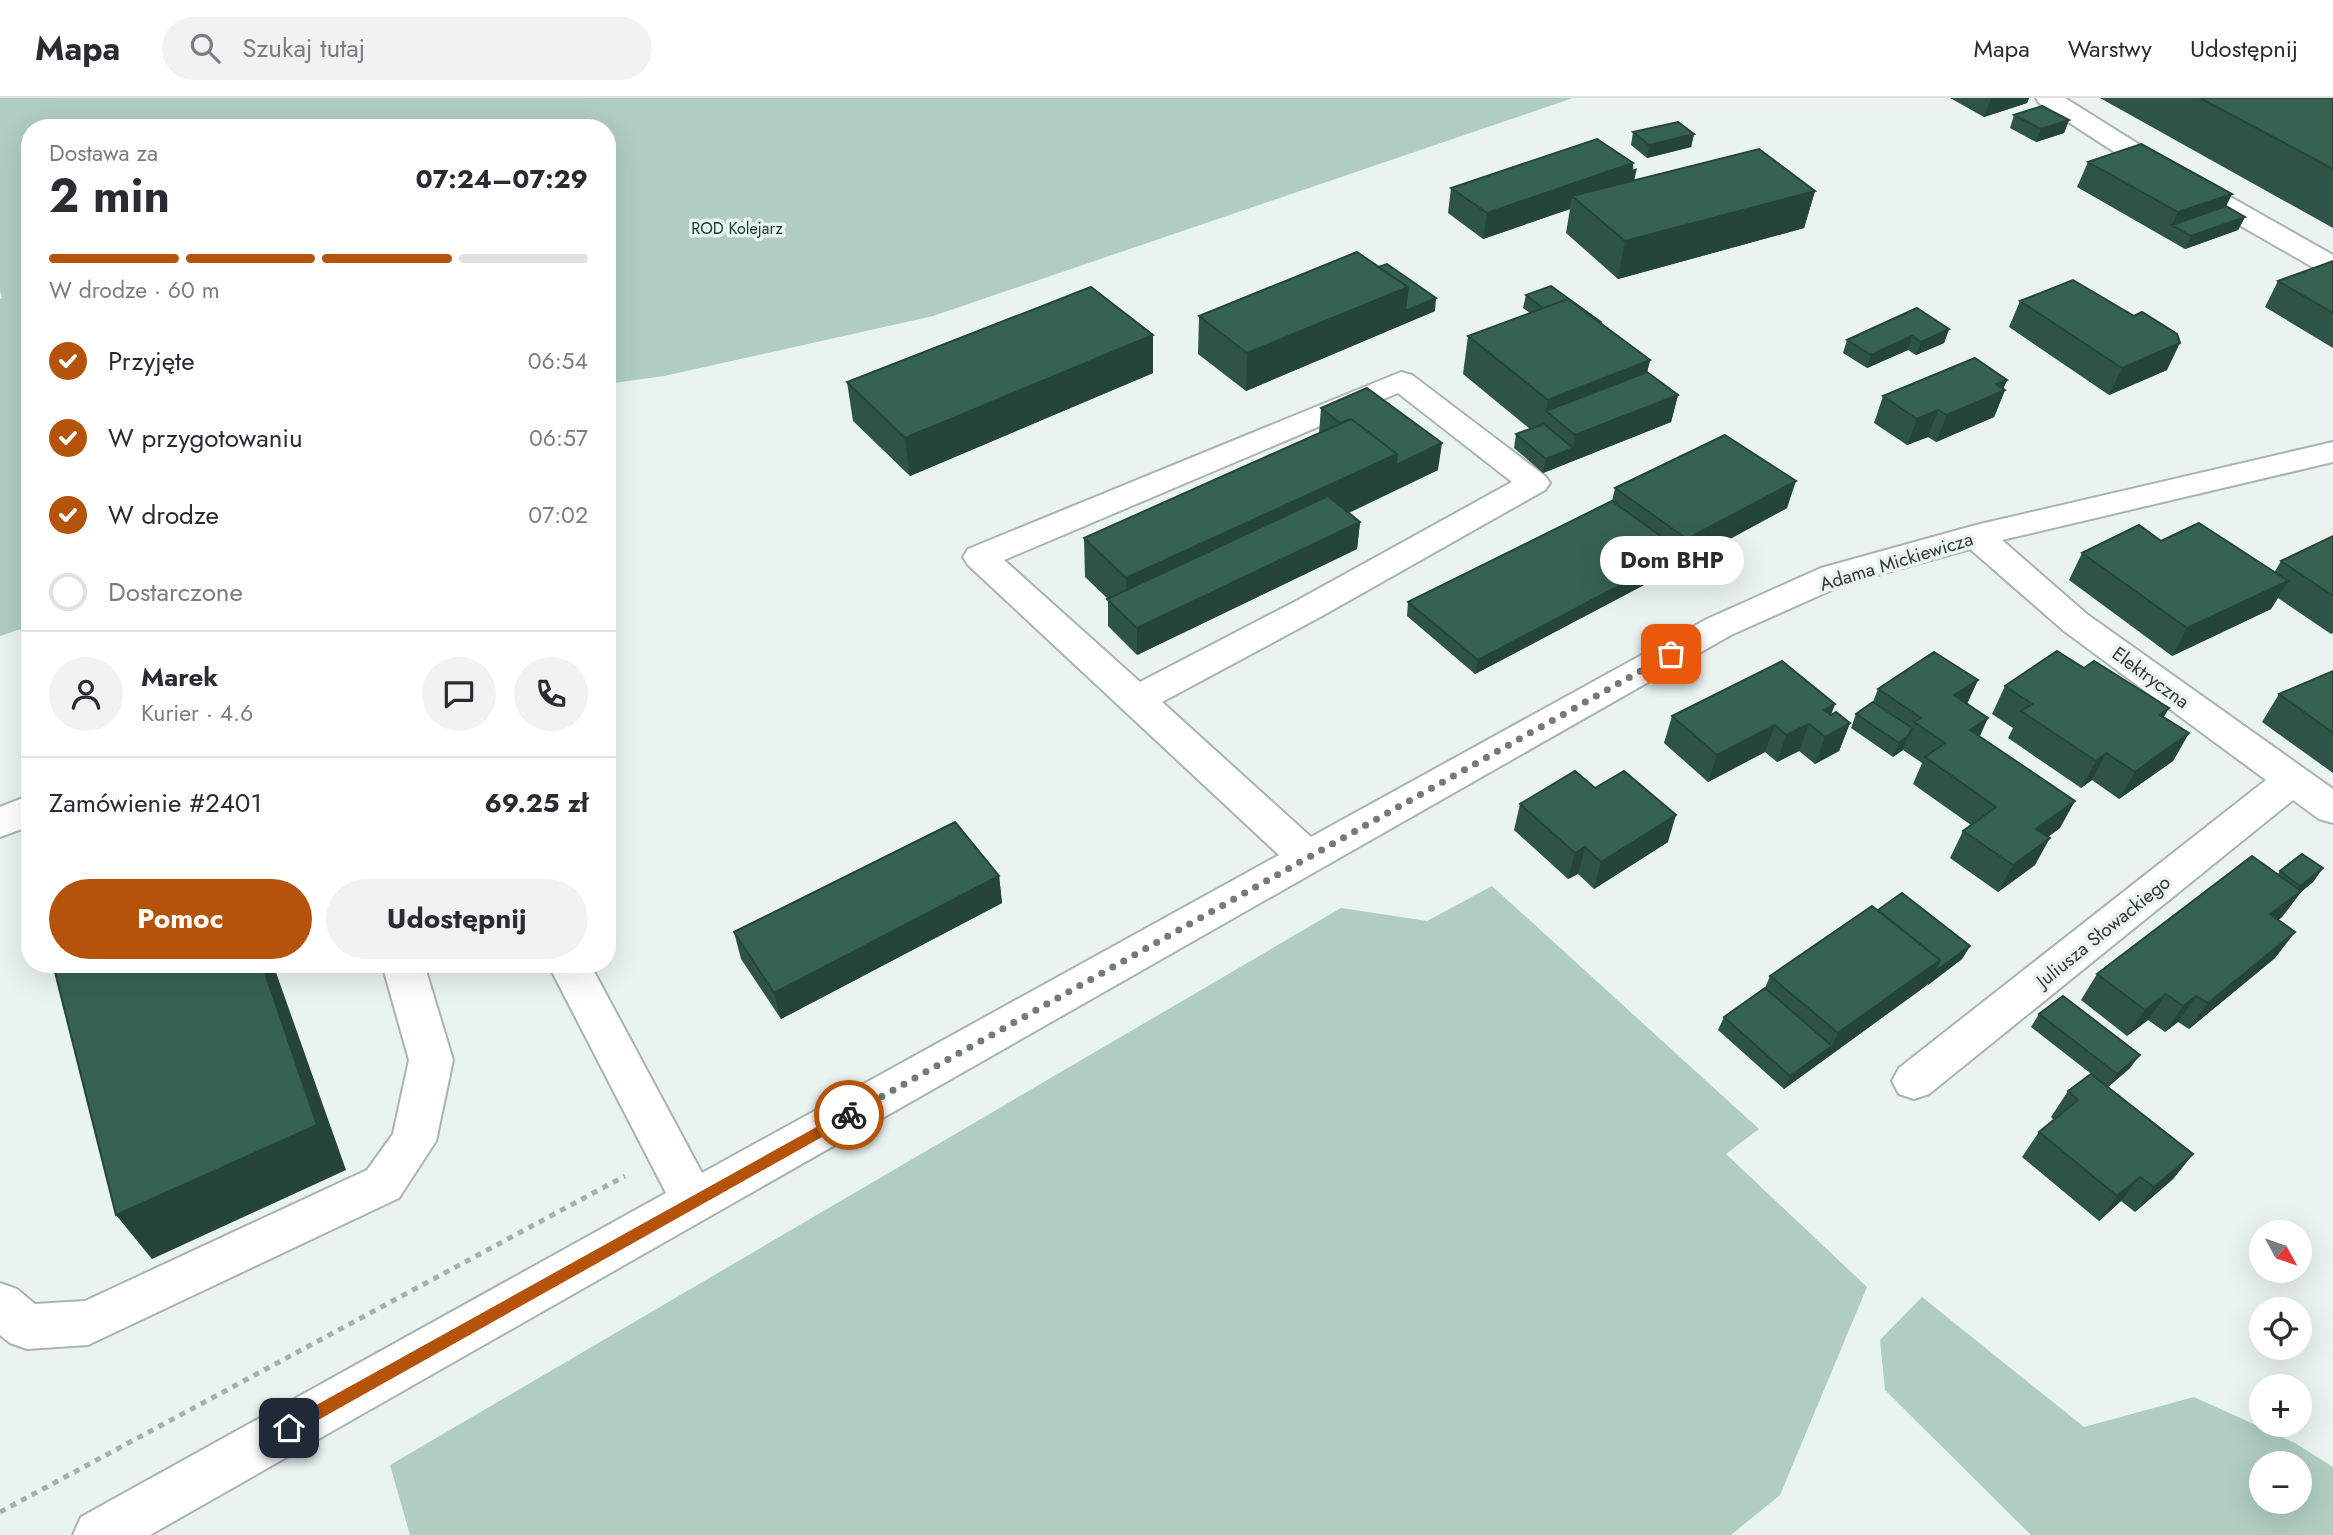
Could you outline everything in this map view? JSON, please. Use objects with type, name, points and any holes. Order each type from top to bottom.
[{"type":"street","points":[[2048,98],[2142,158],[2333,267]]},
{"type":"street","points":[[1136,700],[1322,601],[1534,483],[1401,381],[981,557],[1307,858]]},
{"type":"street","name":"Adama Mickiewicza","points":[[99,1535],[1719,627],[1833,576],[1976,536],[2333,453]]},
{"type":"street","name":"Elektryczna","points":[[1976,536],[2076,623],[2333,809]]},
{"type":"street","name":"Juliusza Słowackiego","points":[[1914,1081],[2292,780]]},
{"type":"street","points":[[0,823],[21,813]]},
{"type":"street","points":[[0,1305],[27,1327],[89,1323],[383,1184],[414,1141],[430,1060],[406,973]]},
{"type":"street","points":[[574,973],[695,1202]]},
{"type":"green space","name":"ROD Kolejarz","points":[[0,98],[1573,98],[933,316],[664,376],[616,383],[616,119],[21,119],[21,629],[0,636]]},
{"type":"green space","points":[[1492,886],[1759,1129],[1726,1154],[1867,1287],[1780,1495],[1731,1535],[410,1535],[390,1465],[1341,908],[1427,921]]},
{"type":"green space","points":[[1922,1297],[2084,1427],[2194,1397],[2249,1422],[2249,1437],[2282,1437],[2295,1443],[2308,1451],[2249,1451],[2249,1514],[2312,1514],[2312,1454],[2333,1467],[2333,1535],[2031,1535],[1885,1390],[1880,1340]]},
{"type":"building","points":[[2200,98],[2333,98],[2333,169]]},
{"type":"building","points":[[2042,106],[2069,120],[2041,129],[2014,115]]},
{"type":"building","points":[[1678,122],[1694,134],[1649,145],[1633,132]]},
{"type":"building","points":[[1597,139],[1633,163],[1487,213],[1451,188]]},
{"type":"building","points":[[2141,144],[2232,194],[2178,212],[2088,162]]},
{"type":"building","points":[[1759,149],[1815,191],[1625,241],[1572,196]]},
{"type":"building","points":[[2226,206],[2245,217],[2191,236],[2172,225]]},
{"type":"building","points":[[1357,252],[1408,287],[1247,353],[1199,316]]},
{"type":"building","points":[[2333,261],[2333,313],[2278,281]]},
{"type":"building","points":[[1387,264],[1436,298],[1405,311],[1408,287],[1378,267]]},
{"type":"building","points":[[2073,280],[2134,316],[2142,312],[2177,334],[2180,343],[2122,368],[2020,301]]},
{"type":"building","points":[[1551,286],[1601,322],[1568,299],[1543,308],[1526,295]]},
{"type":"building","points":[[1091,287],[1153,335],[905,438],[847,382]]},
{"type":"building","points":[[1568,299],[1650,360],[1548,400],[1468,336]]},
{"type":"building","points":[[1917,308],[1949,329],[1921,342],[1912,336],[1871,355],[1847,340]]},
{"type":"building","points":[[1975,358],[2007,380],[1996,384],[2005,390],[1947,415],[1938,410],[1917,419],[1883,396]]},
{"type":"building","points":[[1647,372],[1678,395],[1575,435],[1546,411]]},
{"type":"building","points":[[1367,388],[1442,443],[1396,465],[1397,454],[1351,419],[1340,423],[1321,408]]},
{"type":"building","points":[[1351,419],[1397,454],[1126,578],[1084,538]]},
{"type":"building","points":[[1544,424],[1573,448],[1546,459],[1516,434]]},
{"type":"building","points":[[1725,435],[1796,481],[1687,539],[1615,488]]},
{"type":"building","points":[[1328,496],[1360,522],[1137,628],[1107,599]]},
{"type":"building","points":[[1612,501],[1683,552],[1478,660],[1408,602]]},
{"type":"building","points":[[2199,523],[2288,581],[2187,628],[2082,553],[2139,525],[2161,541]]},
{"type":"building","points":[[2333,536],[2333,596],[2281,561]]},
{"type":"building","points":[[2057,651],[2084,668],[2094,661],[2169,708],[2160,715],[2189,733],[2135,772],[2106,753],[2096,761],[2021,711],[2032,704],[2005,686]]},
{"type":"building","points":[[1934,652],[1978,680],[1954,695],[1988,718],[1970,730],[2075,801],[2036,829],[2050,838],[2013,865],[1963,831],[1996,807],[1925,757],[1945,743],[1914,722],[1921,718],[1878,689]]},
{"type":"building","points":[[1782,661],[1835,704],[1824,710],[1831,715],[1836,712],[1850,723],[1825,737],[1809,724],[1786,735],[1775,725],[1717,755],[1672,716]]},
{"type":"building","points":[[2333,671],[2333,733],[2279,694]]},
{"type":"building","points":[[1873,702],[1912,728],[1908,736],[1899,743],[1856,714]]},
{"type":"building","points":[[1575,771],[1595,788],[1624,771],[1676,815],[1601,862],[1585,847],[1575,853],[1520,804]]},
{"type":"building","points":[[955,822],[999,876],[774,993],[734,932]]},
{"type":"building","points":[[2302,854],[2323,868],[2300,886],[2280,871]]},
{"type":"building","points":[[2252,856],[2301,891],[2270,914],[2295,932],[2208,1003],[2196,996],[2183,1006],[2166,994],[2145,1010],[2097,974]]},
{"type":"building","points":[[1902,893],[1970,946],[1933,973],[1940,960],[1878,910]]},
{"type":"building","points":[[1872,906],[1940,960],[1838,1033],[1770,976]]},
{"type":"building","points":[[55,973],[265,973],[317,1125],[116,1215]]},
{"type":"building","points":[[1765,988],[1832,1046],[1790,1076],[1724,1017]]},
{"type":"building","points":[[2063,996],[2140,1055],[2117,1074],[2039,1014]]},
{"type":"building","points":[[2091,1074],[2193,1154],[2154,1187],[2140,1177],[2117,1196],[2039,1132],[2078,1100],[2068,1091]]},
{"type":"way so far","points":[[849,1115],[1671,654]]},
{"type":"place","name":"Dom BHP","points":[[1671,654]]},
{"type":"route","points":[[289,1428],[849,1115]]}]
